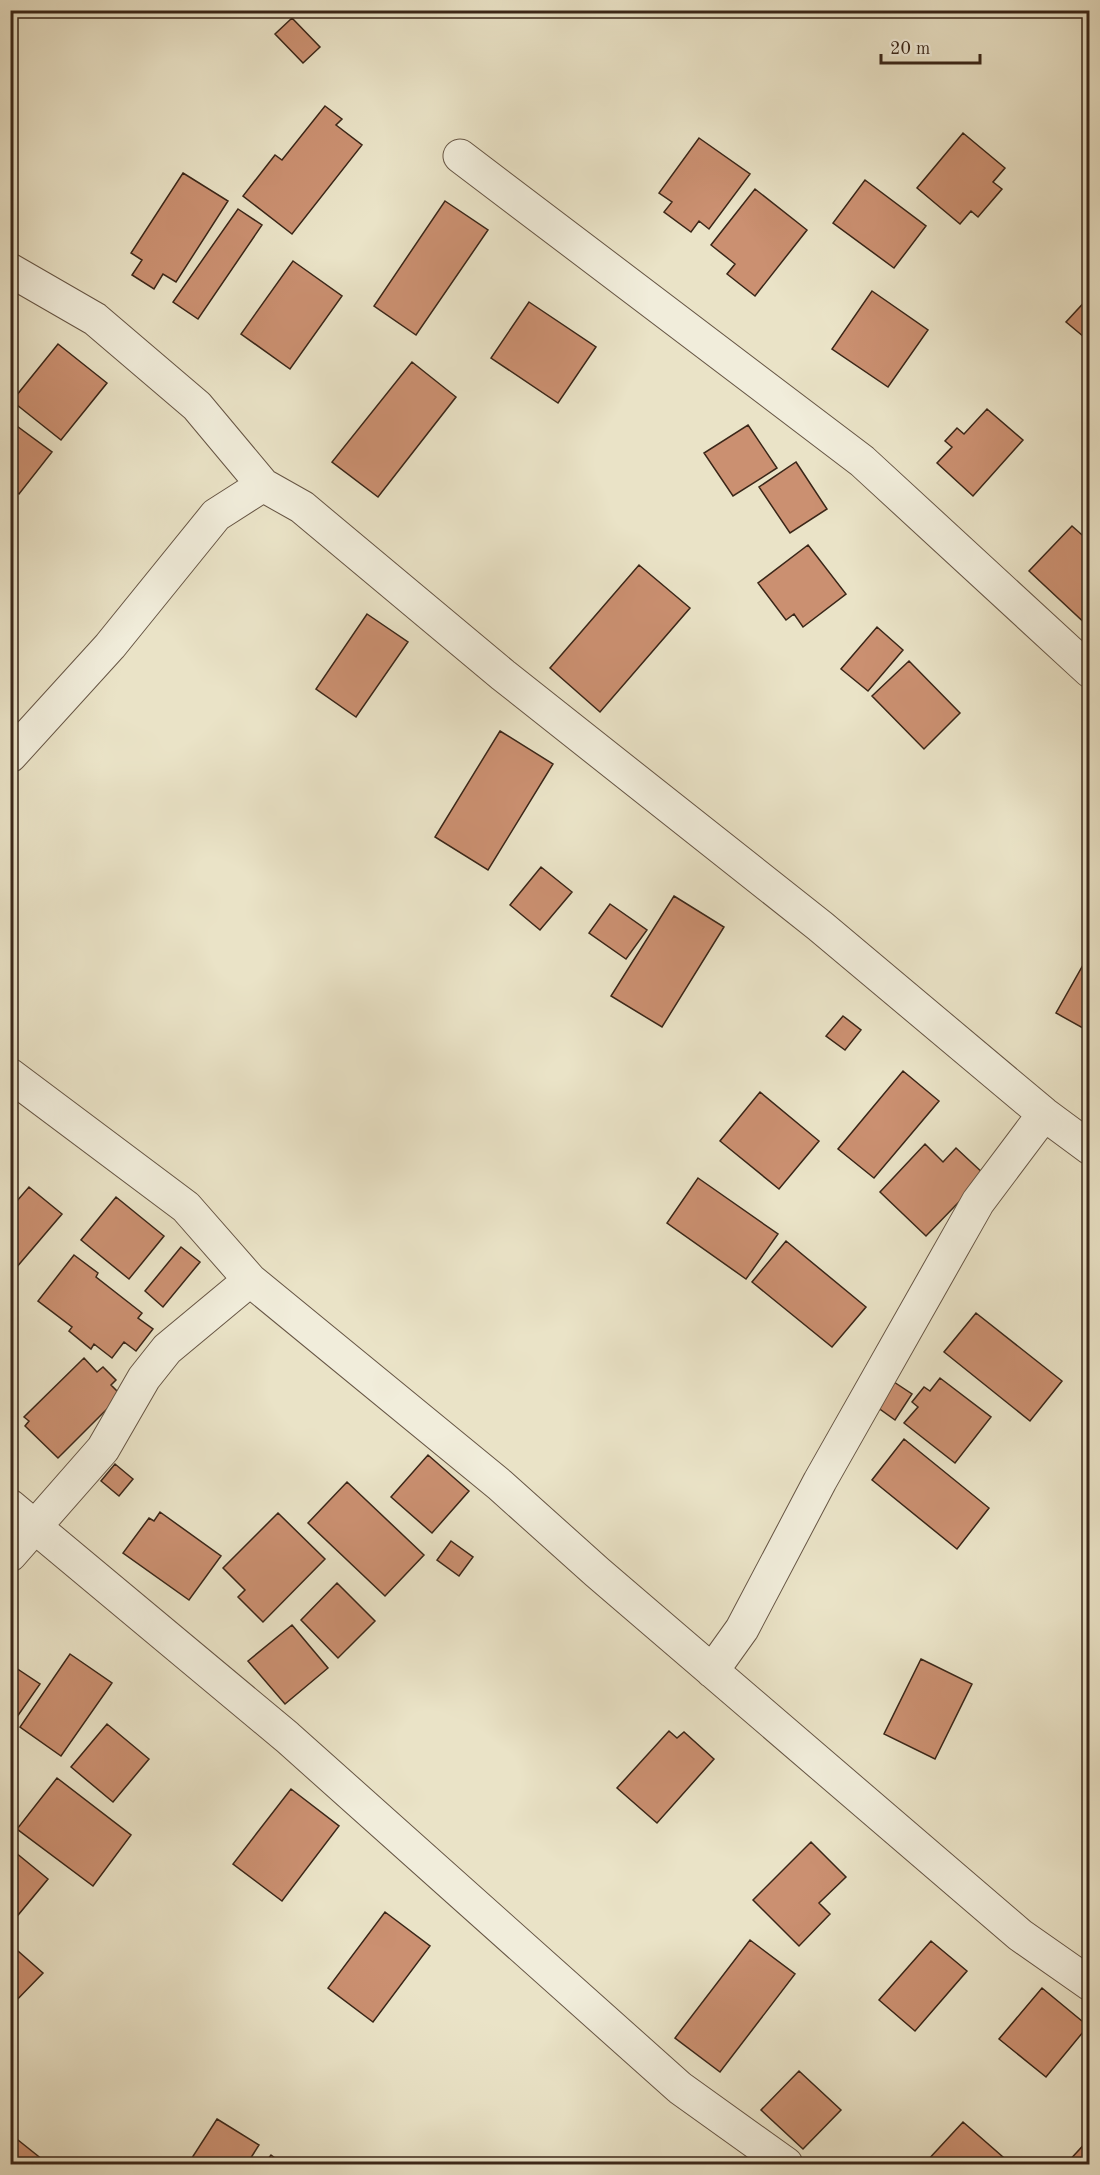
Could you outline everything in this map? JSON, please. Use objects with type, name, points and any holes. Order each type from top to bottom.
[{"type":"street","points":[[460,156],[862,461],[1089,672]]},
{"type":"street","points":[[10,270],[95,320],[197,406],[263,485],[302,507],[503,675],[820,926],[1044,1114],[1089,1148]]},
{"type":"street","points":[[10,756],[110,646],[216,515],[263,485]]},
{"type":"street","points":[[10,1075],[186,1207],[250,1280],[500,1485],[712,1671],[1020,1935],[1089,1984]]},
{"type":"street","points":[[712,1671],[742,1629],[820,1481],[978,1202],[1044,1114]]},
{"type":"street","points":[[10,1555],[103,1449],[144,1378],[168,1349],[250,1280]]},
{"type":"street","points":[[10,1506],[287,1737],[680,2088],[786,2164]]},
{"type":"building","points":[[292,18],[320,47],[303,63],[275,34]]},
{"type":"building","points":[[325,106],[342,119],[336,125],[362,145],[292,234],[243,196],[275,155],[282,160]]},
{"type":"building","points":[[963,133],[1005,168],[993,182],[1002,189],[978,217],[971,211],[960,224],[917,188]]},
{"type":"building","points":[[699,138],[750,174],[709,229],[699,221],[691,232],[664,212],[672,202],[659,193]]},
{"type":"building","points":[[183,173],[228,201],[176,282],[163,274],[154,289],[132,275],[142,260],[131,253]]},
{"type":"building","points":[[865,180],[926,226],[894,268],[833,223]]},
{"type":"building","points":[[755,189],[807,230],[755,296],[727,274],[735,264],[711,245]]},
{"type":"building","points":[[445,201],[488,230],[416,335],[374,306]]},
{"type":"building","points":[[238,209],[262,225],[198,319],[173,302]]},
{"type":"building","points":[[293,261],[342,296],[290,369],[241,334]]},
{"type":"building","points":[[872,291],[928,330],[888,387],[832,349]]},
{"type":"building","points":[[1090,296],[1090,342],[1066,322]]},
{"type":"building","points":[[529,302],[596,347],[558,403],[491,358]]},
{"type":"building","points":[[58,344],[107,383],[61,440],[12,401]]},
{"type":"building","points":[[412,362],[456,397],[378,497],[332,462]]},
{"type":"building","points":[[987,409],[1023,440],[973,496],[937,463],[952,447],[945,441],[957,428],[964,434]]},
{"type":"building","points":[[10,421],[52,452],[19,494],[10,487]]},
{"type":"building","points":[[748,425],[777,468],[733,496],[704,453]]},
{"type":"building","points":[[796,462],[827,509],[790,533],[759,487]]},
{"type":"building","points":[[1072,526],[1090,542],[1090,628],[1029,571]]},
{"type":"building","points":[[808,545],[846,594],[803,627],[794,614],[786,620],[758,583]]},
{"type":"building","points":[[639,565],[690,608],[600,712],[550,668]]},
{"type":"building","points":[[367,614],[408,642],[356,717],[316,689]]},
{"type":"building","points":[[877,627],[903,650],[868,691],[841,669]]},
{"type":"building","points":[[909,661],[960,713],[924,749],[872,696]]},
{"type":"building","points":[[500,731],[553,764],[488,870],[435,837]]},
{"type":"building","points":[[541,867],[572,892],[540,930],[510,905]]},
{"type":"building","points":[[674,896],[724,927],[662,1027],[611,996]]},
{"type":"building","points":[[610,904],[647,930],[626,959],[589,933]]},
{"type":"building","points":[[1087,958],[1090,959],[1090,1032],[1056,1013]]},
{"type":"building","points":[[843,1016],[861,1030],[845,1050],[826,1036]]},
{"type":"building","points":[[903,1071],[939,1101],[874,1178],[838,1149]]},
{"type":"building","points":[[760,1092],[819,1141],[779,1189],[720,1141]]},
{"type":"building","points":[[925,1144],[943,1162],[956,1148],[985,1175],[926,1236],[880,1192]]},
{"type":"building","points":[[698,1178],[778,1234],[746,1279],[667,1223]]},
{"type":"building","points":[[29,1187],[62,1214],[10,1275],[10,1209]]},
{"type":"building","points":[[116,1197],[164,1236],[129,1279],[81,1240]]},
{"type":"building","points":[[786,1241],[866,1307],[832,1347],[752,1282]]},
{"type":"building","points":[[181,1247],[200,1262],[163,1307],[145,1291]]},
{"type":"building","points":[[74,1255],[98,1273],[96,1277],[142,1313],[138,1318],[153,1329],[136,1351],[124,1342],[112,1358],[94,1344],[91,1349],[69,1331],[72,1327],[38,1301]]},
{"type":"building","points":[[976,1313],[1062,1381],[1030,1421],[944,1352]]},
{"type":"building","points":[[84,1358],[97,1372],[103,1367],[116,1380],[111,1385],[121,1395],[58,1458],[25,1426],[29,1421],[24,1417]]},
{"type":"building","points":[[940,1378],[991,1417],[955,1463],[904,1423],[918,1407],[912,1402],[924,1387],[930,1391]]},
{"type":"building","points":[[894,1382],[912,1394],[895,1420],[877,1407]]},
{"type":"building","points":[[904,1439],[989,1508],[957,1549],[872,1480]]},
{"type":"building","points":[[428,1455],[469,1491],[432,1533],[391,1497]]},
{"type":"building","points":[[115,1464],[133,1479],[119,1496],[101,1481]]},
{"type":"building","points":[[347,1482],[424,1555],[385,1596],[308,1523]]},
{"type":"building","points":[[160,1512],[221,1556],[189,1600],[123,1553],[149,1518],[154,1521]]},
{"type":"building","points":[[278,1513],[325,1559],[263,1622],[238,1597],[245,1590],[223,1568]]},
{"type":"building","points":[[451,1541],[473,1557],[459,1576],[437,1560]]},
{"type":"building","points":[[337,1583],[375,1621],[338,1658],[301,1620]]},
{"type":"building","points":[[292,1625],[328,1668],[285,1704],[248,1661]]},
{"type":"building","points":[[70,1654],[112,1683],[61,1756],[20,1727]]},
{"type":"building","points":[[921,1659],[972,1684],[935,1759],[884,1734]]},
{"type":"building","points":[[10,1664],[40,1684],[12,1724],[10,1723]]},
{"type":"building","points":[[107,1724],[149,1759],[113,1802],[71,1767]]},
{"type":"building","points":[[669,1731],[677,1738],[684,1732],[714,1759],[657,1823],[617,1788]]},
{"type":"building","points":[[57,1778],[131,1835],[93,1886],[17,1829]]},
{"type":"building","points":[[291,1789],[339,1826],[282,1901],[233,1864]]},
{"type":"building","points":[[811,1842],[846,1877],[819,1903],[830,1914],[799,1946],[753,1900]]},
{"type":"building","points":[[10,1848],[48,1879],[14,1920],[10,1918]]},
{"type":"building","points":[[385,1912],[430,1946],[373,2022],[328,1988]]},
{"type":"building","points":[[750,1940],[795,1974],[720,2072],[675,2038]]},
{"type":"building","points":[[931,1941],[967,1971],[915,2031],[879,2000]]},
{"type":"building","points":[[10,1944],[43,1973],[10,2007]]},
{"type":"building","points":[[1042,1988],[1088,2026],[1046,2077],[999,2039]]},
{"type":"building","points":[[799,2071],[841,2110],[803,2149],[761,2110]]},
{"type":"building","points":[[217,2119],[259,2145],[247,2164],[188,2164]]},
{"type":"building","points":[[963,2122],[1011,2164],[931,2164],[927,2161]]},
{"type":"building","points":[[13,2136],[48,2164],[10,2164]]},
{"type":"building","points":[[1090,2138],[1090,2164],[1066,2164]]},
{"type":"building","points":[[271,2155],[283,2164],[264,2164]]}]
